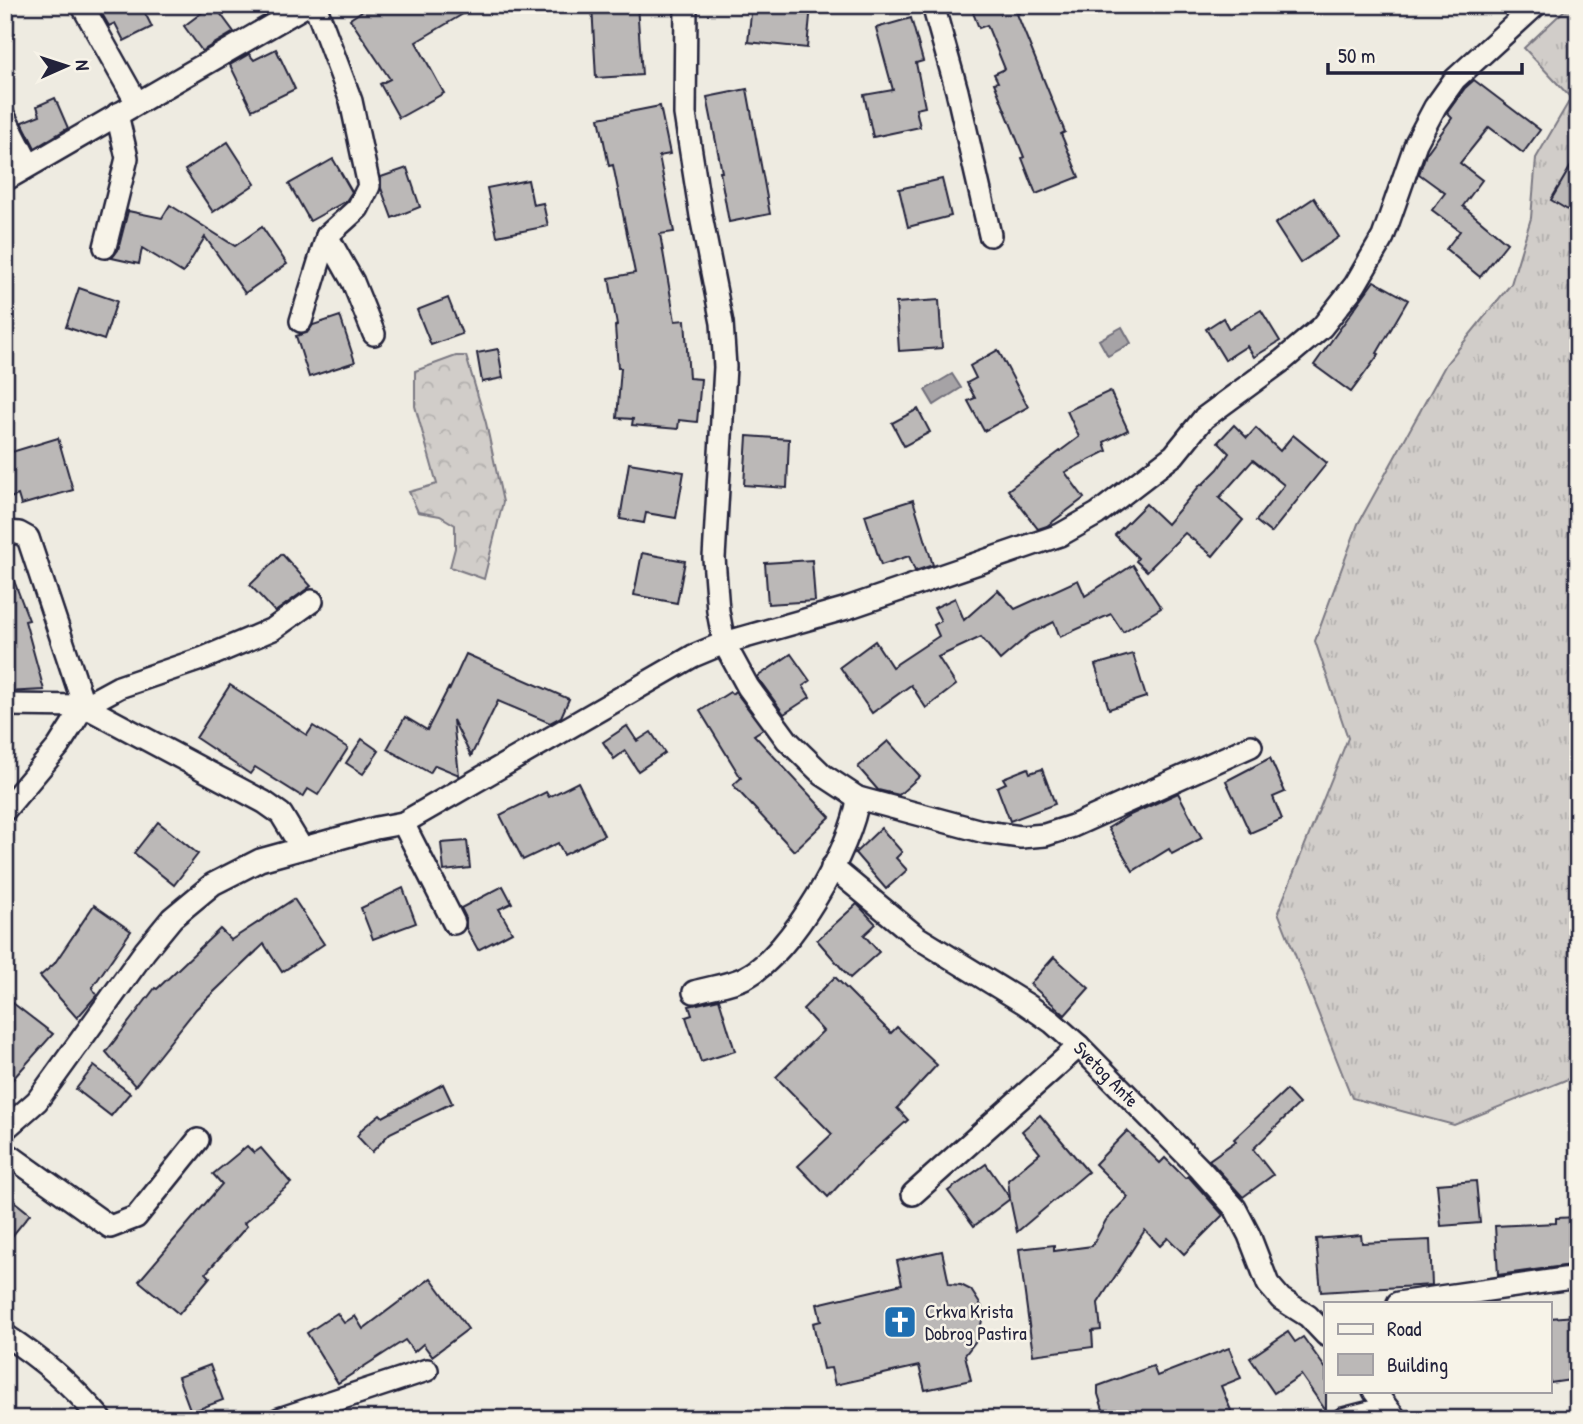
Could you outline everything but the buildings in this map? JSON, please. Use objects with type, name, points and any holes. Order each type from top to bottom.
[{"type":"street","points":[[82,5],[138,103]]},
{"type":"street","points":[[5,180],[307,5]]},
{"type":"street","points":[[301,321],[327,236],[358,208],[369,186],[351,102],[315,5]]},
{"type":"street","points":[[686,5],[685,114],[722,323],[725,367],[714,558],[718,611],[723,643],[748,687],[787,740],[823,775],[858,798],[985,832],[1021,837],[1045,835],[1073,826],[1251,746]]},
{"type":"street","points":[[933,5],[957,91],[990,234]]},
{"type":"street","points":[[5,1129],[37,1101],[129,972],[172,918],[213,884],[260,860],[301,847],[403,823],[693,656],[723,643],[846,608],[1060,535],[1097,514],[1174,455],[1204,418],[1283,360],[1322,327],[1355,285],[1383,237],[1416,143],[1435,107],[1455,79],[1536,5]]},
{"type":"street","points":[[104,247],[127,158],[117,114]]},
{"type":"street","points":[[5,118],[29,165]]},
{"type":"street","points":[[327,236],[353,282],[374,334]]},
{"type":"street","points":[[5,532],[19,533],[28,538],[84,706]]},
{"type":"street","points":[[5,810],[58,747],[84,706],[119,687],[204,658],[273,629],[312,601]]},
{"type":"street","points":[[5,705],[84,706],[281,814],[301,847]]},
{"type":"street","points":[[694,992],[746,977],[768,959],[793,930],[820,893],[856,817],[858,798]]},
{"type":"street","points":[[403,823],[454,923]]},
{"type":"street","name":"Svetog Ante","points":[[832,867],[917,937],[1026,1004],[1079,1046],[1235,1208],[1268,1284],[1281,1298],[1317,1315]]},
{"type":"street","points":[[913,1194],[1079,1046]]},
{"type":"street","points":[[5,1152],[110,1227],[136,1217],[198,1140]]},
{"type":"street","points":[[1405,1302],[1578,1277]]},
{"type":"street","points":[[5,1335],[43,1360],[79,1393],[100,1419]]},
{"type":"street","points":[[279,1419],[427,1370]]},
{"type":"street","points":[[1343,1419],[1385,1406]]},
{"type":"green space","points":[[1570,5],[1578,5],[1578,1075],[1454,1125],[1352,1098],[1278,912],[1348,738],[1315,641],[1358,524],[1446,364],[1511,284],[1531,218],[1536,158],[1571,98],[1524,48]]},
{"type":"green space","points":[[456,356],[466,356],[486,423],[503,502],[484,579],[450,567],[455,548],[455,525],[440,516],[418,512],[409,492],[437,484],[415,406],[415,371]]},
{"type":"shaded area","points":[[1122,327],[1131,343],[1108,356],[1099,340]]},
{"type":"shaded area","points":[[952,374],[961,388],[934,405],[925,390]]},
{"type":"place","name":"Crkva Krista Dobrog Pastira","points":[[900,1322]]}]
